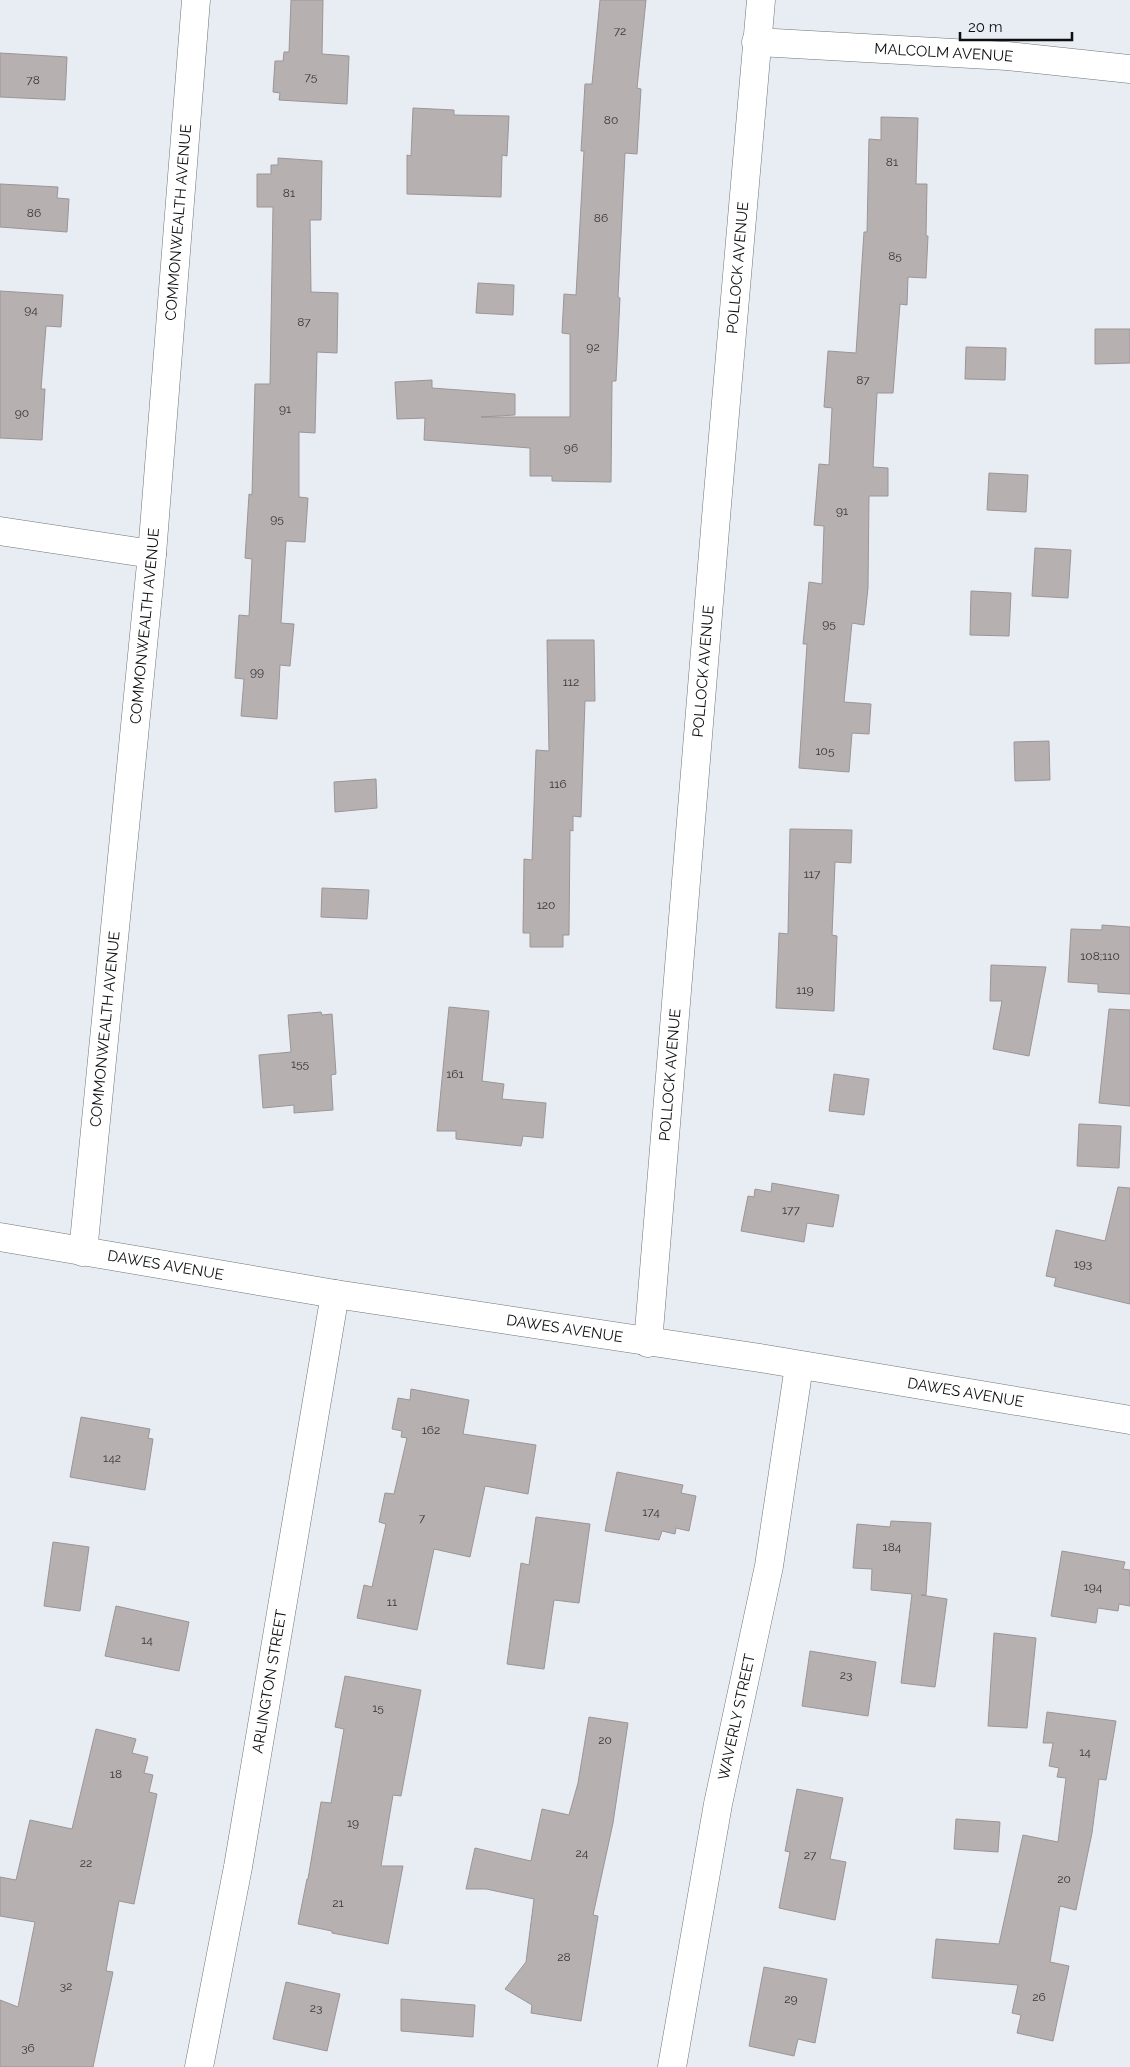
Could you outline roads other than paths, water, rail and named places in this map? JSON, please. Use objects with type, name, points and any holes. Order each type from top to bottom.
[{"type":"street","name":"COMMONWEALTH AVENUE","points":[[83,1252],[152,554],[196,0]]},
{"type":"street","name":"POLLOCK AVENUE","points":[[648,1343],[761,0]]},
{"type":"street","name":"MALCOLM AVENUE","points":[[756,42],[1006,56],[1130,69]]},
{"type":"street","points":[[0,530],[152,554]]},
{"type":"street","name":"DAWES AVENUE","points":[[0,1237],[335,1294],[648,1343],[766,1359],[1130,1420]]},
{"type":"street","name":"ARLINGTON STREET","points":[[199,2067],[238,1867],[335,1294]]},
{"type":"street","name":"WAVERLY STREET","points":[[672,2067],[718,1804],[770,1566],[799,1366]]}]
